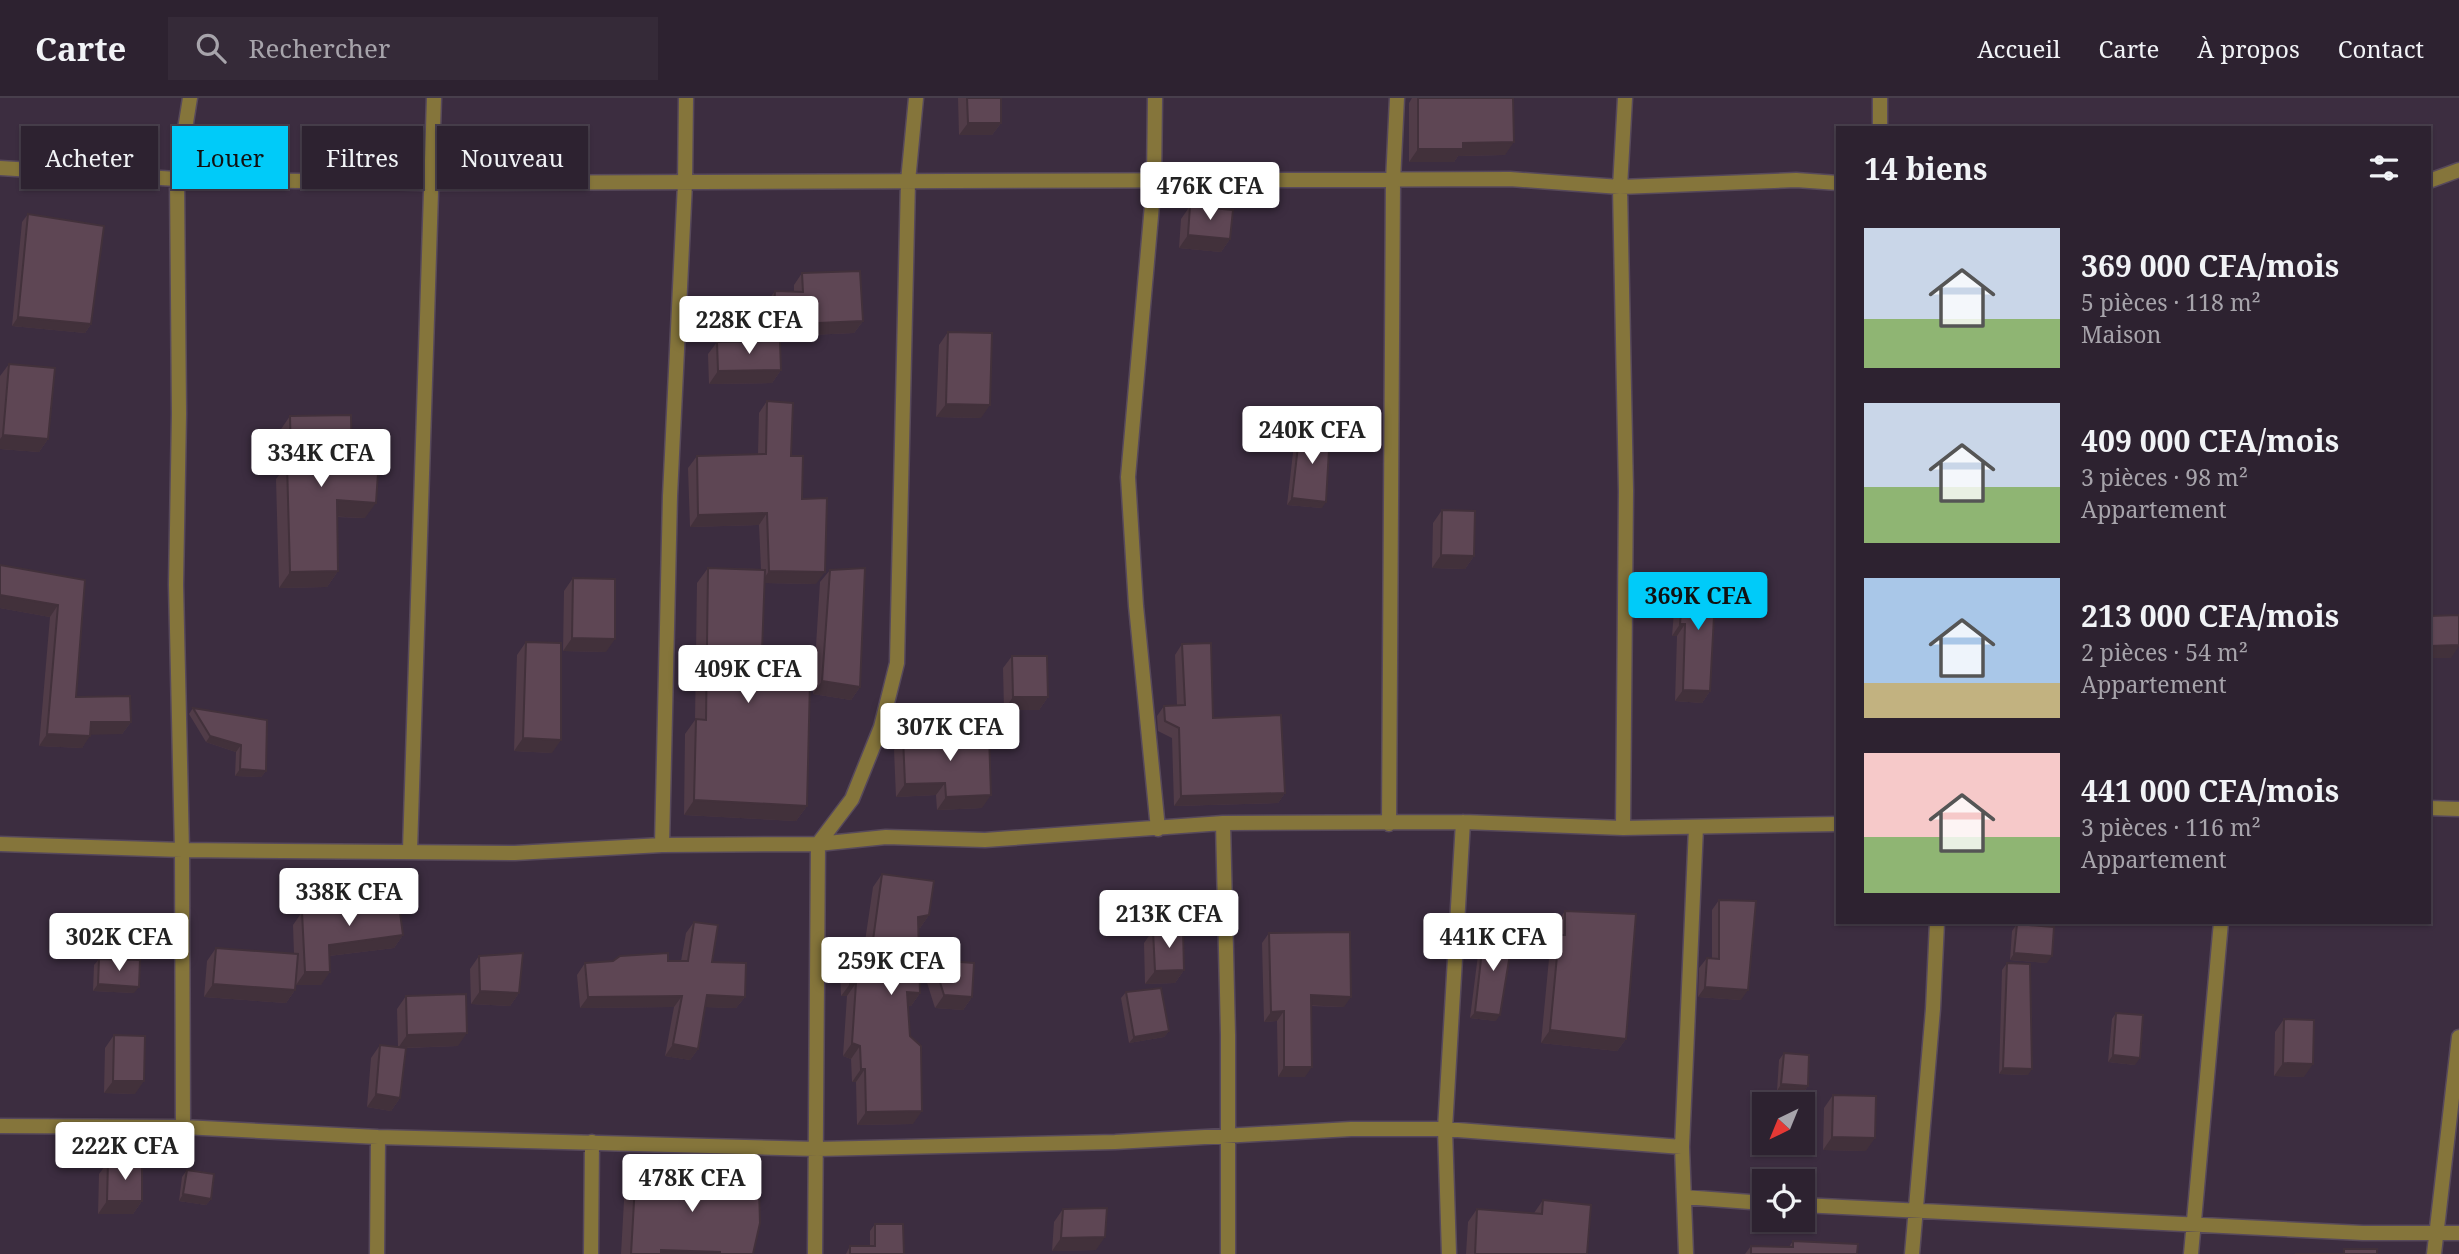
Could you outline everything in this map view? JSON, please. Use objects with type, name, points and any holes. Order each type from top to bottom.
[{"type":"street","points":[[185,126],[190,98]]},
{"type":"street","points":[[410,850],[434,98]]},
{"type":"street","points":[[662,845],[670,496],[685,183],[686,98]]},
{"type":"street","points":[[815,1254],[818,844],[852,799],[881,727],[897,663],[908,181],[916,98]]},
{"type":"street","points":[[1155,98],[1154,182],[1128,477],[1135,594],[1158,829]]},
{"type":"street","points":[[1389,824],[1393,181],[1396,98]]},
{"type":"street","points":[[1623,828],[1626,491],[1620,187],[1625,98]]},
{"type":"street","points":[[1880,98],[1880,126]]},
{"type":"street","points":[[0,168],[172,178]]},
{"type":"street","points":[[2431,180],[2459,170]]},
{"type":"street","points":[[288,180],[685,183],[1510,179],[1620,187],[1796,180],[1836,183]]},
{"type":"street","points":[[177,189],[179,414],[176,586],[182,850],[183,1127]]},
{"type":"street","points":[[2431,808],[2459,809]]},
{"type":"street","points":[[0,844],[182,850],[515,853],[662,845],[818,844],[886,837],[985,840],[1223,823],[1463,822],[1623,828],[1836,824]]},
{"type":"street","points":[[1449,1254],[1445,1129],[1463,822]]},
{"type":"street","points":[[1223,823],[1229,1136],[1228,1254]]},
{"type":"street","points":[[1686,1254],[1682,1147],[1696,827]]},
{"type":"street","points":[[1912,1254],[1913,1209],[1933,1009],[1937,924]]},
{"type":"street","points":[[2191,1254],[2221,924]]},
{"type":"street","points":[[2434,1254],[2459,1037]]},
{"type":"street","points":[[0,1126],[183,1127],[378,1137],[817,1149],[1229,1136],[1310,1130],[1445,1129],[1682,1147]]},
{"type":"street","points":[[377,1254],[378,1137]]},
{"type":"street","points":[[591,1254],[592,1142]]},
{"type":"street","points":[[1684,1198],[1752,1202]]},
{"type":"street","points":[[1815,1205],[2196,1222],[2362,1233],[2459,1233]]},
{"type":"building","points":[[967,98],[1001,98],[1001,123],[968,123]]},
{"type":"building","points":[[1418,98],[1513,98],[1514,142],[1463,143],[1463,149],[1418,149]]},
{"type":"building","points":[[1190,206],[1233,210],[1230,239],[1188,235]]},
{"type":"building","points":[[28,214],[104,226],[91,324],[18,317]]},
{"type":"building","points":[[860,271],[863,321],[773,325],[775,291],[803,292],[802,273]]},
{"type":"building","points":[[948,332],[992,333],[990,405],[946,404]]},
{"type":"building","points":[[780,341],[781,370],[718,371],[717,342]]},
{"type":"building","points":[[9,364],[55,368],[48,439],[3,435]]},
{"type":"building","points":[[767,401],[793,403],[791,456],[803,456],[802,499],[827,498],[825,572],[769,571],[767,513],[698,515],[697,456],[766,454]]},
{"type":"building","points":[[351,415],[352,472],[378,473],[376,503],[337,500],[338,571],[290,572],[287,463],[291,463],[290,416]]},
{"type":"building","points":[[1300,429],[1330,432],[1326,502],[1292,498]]},
{"type":"building","points":[[1442,510],[1475,511],[1474,556],[1441,555]]},
{"type":"building","points":[[0,565],[85,580],[76,697],[130,696],[131,722],[91,722],[90,736],[47,734],[58,605],[0,595]]},
{"type":"building","points":[[708,568],[765,570],[761,680],[810,681],[807,806],[694,800],[696,719],[706,720]]},
{"type":"building","points":[[865,568],[860,687],[822,681],[830,570]]},
{"type":"building","points":[[1684,576],[1716,579],[1710,691],[1683,690],[1685,624],[1680,624]]},
{"type":"building","points":[[573,578],[615,579],[615,639],[572,638]]},
{"type":"building","points":[[2459,615],[2459,645],[2431,646],[2431,616]]},
{"type":"building","points":[[526,642],[561,643],[561,740],[523,738]]},
{"type":"building","points":[[1211,643],[1213,718],[1281,715],[1285,793],[1181,796],[1179,728],[1165,721],[1164,706],[1185,705],[1182,644]]},
{"type":"building","points":[[1012,656],[1047,656],[1048,697],[1013,697]]},
{"type":"building","points":[[193,708],[267,720],[266,771],[240,769],[241,745],[210,736]]},
{"type":"building","points":[[989,734],[991,795],[946,797],[945,783],[905,784],[903,737]]},
{"type":"building","points":[[882,874],[934,881],[929,915],[918,917],[920,993],[907,992],[910,1036],[921,1046],[922,1111],[866,1112],[865,1069],[861,1069],[860,1046],[852,1043],[856,983],[850,984],[849,955],[871,955]]},
{"type":"building","points":[[397,890],[403,935],[329,945],[330,972],[305,972],[302,912],[367,910],[365,893]]},
{"type":"building","points":[[1719,900],[1756,901],[1748,990],[1705,987],[1707,958],[1719,959]]},
{"type":"building","points":[[1565,911],[1636,914],[1626,1039],[1550,1030],[1559,935],[1565,935]]},
{"type":"building","points":[[694,922],[718,925],[712,962],[746,963],[745,997],[707,995],[698,1049],[673,1044],[682,996],[588,997],[585,963],[613,961],[620,956],[668,953],[668,961],[688,961]]},
{"type":"building","points":[[2017,924],[2054,927],[2052,956],[2014,953]]},
{"type":"building","points":[[1183,929],[1184,970],[1155,971],[1153,930]]},
{"type":"building","points":[[1350,932],[1351,997],[1311,995],[1312,1067],[1284,1067],[1284,1011],[1271,1012],[1269,933]]},
{"type":"building","points":[[1484,933],[1513,936],[1500,1015],[1475,1012]]},
{"type":"building","points":[[216,948],[298,954],[295,990],[213,984]]},
{"type":"building","points":[[523,953],[519,993],[480,991],[479,956]]},
{"type":"building","points":[[99,959],[140,960],[139,987],[98,984]]},
{"type":"building","points":[[933,960],[974,963],[972,997],[944,995]]},
{"type":"building","points":[[2007,963],[2030,964],[2032,1069],[2003,1068]]},
{"type":"building","points":[[1161,988],[1169,1031],[1134,1037],[1126,992]]},
{"type":"building","points":[[466,994],[467,1033],[407,1035],[406,996]]},
{"type":"building","points":[[2116,1013],[2143,1015],[2140,1058],[2113,1055]]},
{"type":"building","points":[[2284,1019],[2314,1020],[2313,1064],[2283,1063]]},
{"type":"building","points":[[114,1035],[145,1036],[144,1081],[113,1081]]},
{"type":"building","points":[[380,1045],[406,1048],[400,1098],[376,1094]]},
{"type":"building","points":[[1784,1053],[1809,1055],[1808,1086],[1781,1084]]},
{"type":"building","points":[[1833,1095],[1876,1096],[1875,1138],[1832,1137]]},
{"type":"building","points":[[108,1162],[142,1162],[142,1201],[107,1201]]},
{"type":"building","points":[[636,1167],[708,1173],[707,1183],[759,1188],[760,1223],[753,1254],[661,1250],[661,1254],[631,1254]]},
{"type":"building","points":[[187,1170],[214,1174],[211,1199],[183,1194]]},
{"type":"building","points":[[1543,1200],[1591,1205],[1587,1254],[1475,1254],[1477,1209],[1542,1214]]},
{"type":"building","points":[[1107,1208],[1105,1237],[1061,1238],[1063,1209]]},
{"type":"building","points":[[875,1224],[903,1224],[904,1254],[850,1254],[850,1246],[875,1246]]},
{"type":"building","points":[[1793,1241],[1858,1244],[1857,1254],[1751,1254],[1751,1246],[1793,1247]]},
{"type":"building","points":[[2344,1249],[2377,1249],[2377,1254],[2344,1254]]}]
